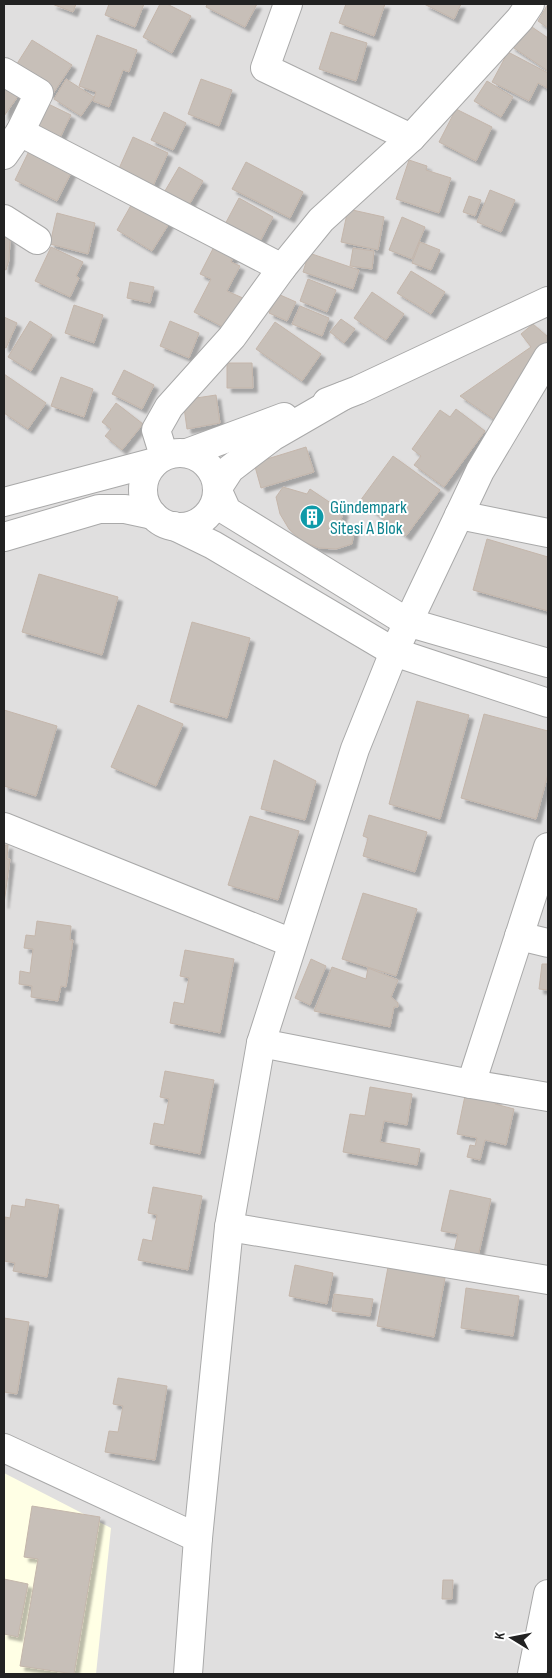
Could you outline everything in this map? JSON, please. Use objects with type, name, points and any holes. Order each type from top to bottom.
[{"type":"street","points":[[288,4],[265,68],[411,138]]},
{"type":"street","points":[[168,457],[156,430],[168,407],[232,337],[282,268],[321,220],[411,138],[520,19],[530,4]]},
{"type":"street","points":[[4,72],[39,94],[20,132],[4,155]]},
{"type":"street","points":[[20,132],[282,268]]},
{"type":"street","points":[[4,219],[37,240]]},
{"type":"street","points":[[4,537],[99,509],[126,509],[187,526],[199,522],[209,513],[215,502],[217,489],[230,469],[272,437],[343,396],[548,301]]},
{"type":"street","points":[[188,1674],[198,1538],[230,1226],[261,1043],[355,749],[394,652],[480,471],[548,357]]},
{"type":"street","points":[[4,502],[168,457],[343,396]]},
{"type":"street","points":[[548,662],[407,622],[227,511],[217,489],[214,476],[208,465],[198,457],[168,457],[148,472],[143,483],[145,500],[164,521],[213,545],[394,652],[548,703]]},
{"type":"street","points":[[459,515],[548,533]]},
{"type":"street","points":[[4,827],[292,943]]},
{"type":"street","points":[[471,1084],[548,847]]},
{"type":"street","points":[[519,936],[548,944]]},
{"type":"street","points":[[261,1043],[548,1097]]},
{"type":"street","points":[[230,1226],[548,1280]]},
{"type":"street","points":[[4,1448],[198,1538]]},
{"type":"street","points":[[532,1674],[548,1594]]},
{"type":"shaded area","points":[[4,4],[548,4],[548,1674],[4,1674]]},
{"type":"shaded area","points":[[4,1473],[111,1528],[96,1674],[4,1674]]},
{"type":"building","points":[[52,4],[76,4],[73,12]]},
{"type":"building","points":[[109,4],[144,4],[135,27],[105,15]]},
{"type":"building","points":[[160,4],[167,4],[191,16],[172,53],[143,37]]},
{"type":"building","points":[[207,4],[257,4],[245,27],[206,7]]},
{"type":"building","points":[[346,4],[385,4],[374,36],[339,23]]},
{"type":"building","points":[[424,4],[461,4],[454,19]]},
{"type":"building","points":[[548,4],[548,28],[538,21]]},
{"type":"building","points":[[526,23],[548,38],[548,71],[511,46]]},
{"type":"building","points":[[331,32],[367,43],[356,81],[319,69]]},
{"type":"building","points":[[97,35],[137,50],[129,72],[123,70],[109,107],[93,101],[96,92],[79,86]]},
{"type":"building","points":[[32,40],[72,65],[52,95],[13,70]]},
{"type":"building","points":[[508,52],[548,73],[547,88],[538,83],[529,101],[492,82]]},
{"type":"building","points":[[4,79],[21,92],[4,116]]},
{"type":"building","points":[[66,79],[94,97],[81,116],[54,99]]},
{"type":"building","points":[[201,79],[232,90],[219,126],[188,114]]},
{"type":"building","points":[[487,81],[513,97],[501,117],[474,101]]},
{"type":"building","points":[[42,101],[71,115],[57,144],[28,129]]},
{"type":"building","points":[[456,109],[492,127],[476,161],[439,142]]},
{"type":"building","points":[[164,112],[186,123],[173,150],[151,140]]},
{"type":"building","points":[[133,137],[168,153],[152,188],[117,173]]},
{"type":"building","points":[[30,149],[73,169],[57,201],[15,180]]},
{"type":"building","points":[[409,160],[427,166],[426,170],[451,178],[439,213],[396,199]]},
{"type":"building","points":[[246,162],[303,192],[290,218],[232,189]]},
{"type":"building","points":[[179,167],[203,181],[186,210],[162,196]]},
{"type":"building","points":[[490,190],[515,200],[501,232],[477,222]]},
{"type":"building","points":[[469,196],[481,200],[475,216],[463,212]]},
{"type":"building","points":[[239,198],[273,217],[257,247],[223,228]]},
{"type":"building","points":[[134,200],[170,222],[152,251],[117,230]]},
{"type":"building","points":[[348,209],[384,217],[378,250],[341,242]]},
{"type":"building","points":[[57,213],[95,223],[88,254],[50,244]]},
{"type":"building","points":[[402,217],[425,227],[412,259],[389,250]]},
{"type":"building","points":[[4,232],[10,240],[9,260],[6,270],[4,269]]},
{"type":"building","points":[[218,239],[237,249],[231,262],[240,266],[227,291],[245,299],[229,330],[194,312],[211,279],[200,274]]},
{"type":"building","points":[[420,242],[440,250],[431,270],[412,263]]},
{"type":"building","points":[[51,247],[83,262],[76,276],[79,278],[70,297],[35,281]]},
{"type":"building","points":[[353,248],[374,251],[372,269],[350,266]]},
{"type":"building","points":[[309,253],[359,270],[353,289],[303,272]]},
{"type":"building","points":[[411,271],[445,292],[431,314],[397,293]]},
{"type":"building","points":[[308,279],[336,290],[327,312],[300,301]]},
{"type":"building","points":[[130,282],[154,287],[150,303],[127,298]]},
{"type":"building","points":[[372,292],[404,314],[386,340],[354,318]]},
{"type":"building","points":[[278,294],[296,302],[287,321],[269,313]]},
{"type":"building","points":[[74,305],[103,315],[94,343],[65,333]]},
{"type":"building","points":[[300,306],[329,318],[322,336],[292,324]]},
{"type":"building","points":[[4,317],[17,323],[6,348],[4,347]]},
{"type":"building","points":[[341,319],[355,329],[344,343],[330,332]]},
{"type":"building","points":[[30,321],[52,335],[31,371],[8,357]]},
{"type":"building","points":[[170,321],[199,333],[189,358],[160,346]]},
{"type":"building","points":[[275,322],[321,354],[302,381],[256,349]]},
{"type":"building","points":[[533,324],[548,337],[548,347],[495,420],[460,396],[531,347],[521,334]]},
{"type":"building","points":[[227,363],[252,363],[253,388],[227,388]]},
{"type":"building","points":[[124,370],[154,385],[142,409],[112,394]]},
{"type":"building","points":[[4,374],[46,403],[28,429],[4,413]]},
{"type":"building","points":[[61,377],[93,389],[84,417],[51,406]]},
{"type":"building","points":[[216,395],[220,423],[187,429],[183,400]]},
{"type":"building","points":[[116,403],[143,424],[122,450],[105,436],[111,429],[102,422]]},
{"type":"building","points":[[456,409],[485,431],[444,487],[414,465],[421,456],[412,449],[440,410],[450,417]]},
{"type":"building","points":[[306,447],[314,472],[261,488],[254,463]]},
{"type":"building","points":[[393,456],[440,490],[406,536],[360,501]]},
{"type":"building","name":"Gündempark Sitesi A Blok","points":[[283,487],[307,494],[310,489],[344,512],[341,519],[354,531],[352,544],[336,549],[319,548],[302,541],[289,529],[280,514],[276,497]]},
{"type":"building","points":[[487,539],[548,557],[548,611],[473,590]]},
{"type":"building","points":[[39,574],[118,597],[102,655],[22,632]]},
{"type":"building","points":[[192,622],[250,638],[227,718],[170,702]]},
{"type":"building","points":[[417,701],[469,715],[440,819],[389,804]]},
{"type":"building","points":[[138,705],[183,724],[156,786],[111,767]]},
{"type":"building","points":[[4,710],[57,726],[36,796],[4,786]]},
{"type":"building","points":[[484,714],[548,731],[548,774],[536,819],[461,798]]},
{"type":"building","points":[[274,760],[316,781],[305,820],[261,809]]},
{"type":"building","points":[[369,815],[427,832],[415,872],[363,856],[368,838],[363,836]]},
{"type":"building","points":[[250,816],[299,831],[278,900],[228,885]]},
{"type":"building","points":[[4,845],[8,845],[7,859],[10,859],[4,904]]},
{"type":"building","points":[[363,893],[417,909],[396,976],[342,959]]},
{"type":"building","points":[[37,921],[71,926],[70,940],[73,940],[66,987],[61,986],[58,1001],[31,997],[32,986],[19,984],[20,971],[30,973],[33,949],[24,948],[26,935],[35,936]]},
{"type":"building","points":[[185,950],[234,959],[220,1033],[170,1023],[174,1002],[184,1004],[189,978],[180,976]]},
{"type":"building","points":[[311,959],[326,966],[310,1005],[295,998]]},
{"type":"building","points":[[542,964],[548,964],[548,990],[539,989]]},
{"type":"building","points":[[332,967],[366,979],[368,968],[398,980],[391,997],[398,1003],[398,1007],[394,1007],[390,1027],[314,1011]]},
{"type":"building","points":[[165,1071],[214,1080],[200,1154],[150,1144],[154,1123],[164,1125],[169,1099],[160,1097]]},
{"type":"building","points":[[370,1087],[412,1094],[407,1125],[384,1121],[380,1142],[420,1149],[417,1165],[343,1152],[350,1114],[365,1116]]},
{"type":"building","points":[[466,1091],[497,1097],[495,1104],[514,1109],[506,1145],[485,1140],[480,1160],[467,1157],[470,1145],[475,1146],[477,1138],[457,1134]]},
{"type":"building","points":[[153,1187],[202,1196],[188,1270],[138,1260],[143,1239],[152,1241],[157,1215],[148,1213]]},
{"type":"building","points":[[450,1190],[491,1199],[478,1257],[454,1252],[458,1234],[441,1231]]},
{"type":"building","points":[[26,1199],[59,1205],[47,1277],[13,1271],[15,1263],[4,1261],[5,1217],[10,1218],[12,1205],[25,1207]]},
{"type":"building","points":[[295,1265],[333,1273],[327,1304],[289,1296]]},
{"type":"building","points":[[388,1267],[445,1278],[434,1337],[377,1326]]},
{"type":"building","points":[[466,1288],[519,1296],[513,1336],[461,1328]]},
{"type":"building","points":[[334,1294],[373,1299],[370,1316],[332,1311]]},
{"type":"building","points":[[4,1318],[29,1322],[17,1394],[4,1392]]},
{"type":"building","points":[[118,1378],[167,1386],[155,1460],[105,1452],[109,1431],[118,1432],[123,1406],[113,1404]]},
{"type":"building","points":[[32,1506],[100,1517],[74,1674],[20,1666],[38,1559],[24,1557]]},
{"type":"building","points":[[4,1579],[28,1584],[18,1637],[4,1634]]},
{"type":"building","points":[[443,1580],[453,1580],[452,1599],[442,1599]]},
{"type":"place","name":"Gündempark Sitesi A Blok","points":[[312,517]]}]
